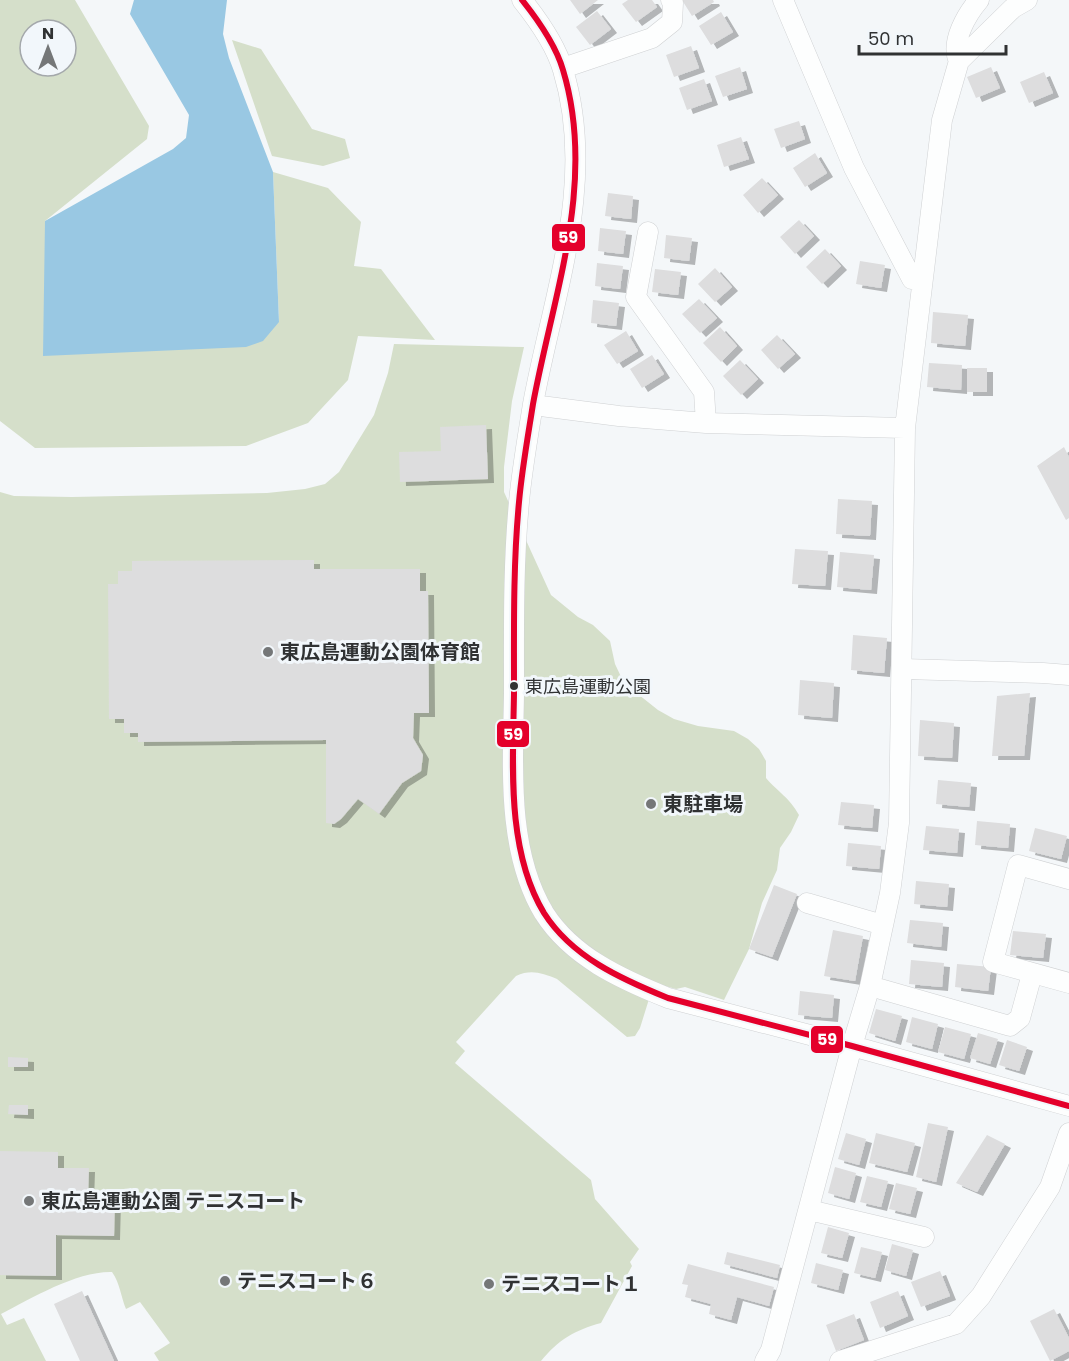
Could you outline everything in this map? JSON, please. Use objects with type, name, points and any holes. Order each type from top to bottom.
[{"type":"street","points":[[522,0],[533,14],[563,68],[572,110],[576,148],[574,195],[568,241],[533,405],[519,501],[514,611],[513,752],[518,838],[529,881],[544,912],[561,935],[583,956],[644,989],[668,998],[1069,1106]]},
{"type":"street","points":[[563,68],[652,38],[672,22],[673,3],[671,0]]},
{"type":"street","points":[[783,0],[854,168],[912,279],[922,280]]},
{"type":"street","points":[[959,61],[956,54],[958,38],[973,8],[980,0]]},
{"type":"street","points":[[765,1361],[771,1350],[870,986],[883,925],[899,823],[905,428],[942,120],[959,61],[1013,8],[1027,0]]},
{"type":"street","points":[[648,232],[636,297],[704,392],[706,423]]},
{"type":"street","points":[[533,405],[619,416],[706,423],[905,428]]},
{"type":"street","points":[[903,669],[1069,675]]},
{"type":"street","points":[[1069,879],[1018,866],[993,962],[1069,983]]},
{"type":"street","points":[[807,903],[883,925]]},
{"type":"street","points":[[870,986],[1010,1026],[1020,1018],[1032,974]]},
{"type":"street","points":[[840,1361],[956,1324],[981,1296],[1050,1187],[1069,1133]]},
{"type":"street","points":[[809,1210],[924,1237]]},
{"type":"green space","points":[[0,0],[75,0],[149,126],[147,139],[45,221],[279,322],[273,172],[328,188],[361,222],[354,266],[381,269],[435,340],[358,336],[348,380],[308,423],[246,446],[35,448],[0,421]]},
{"type":"green space","points":[[232,40],[261,49],[312,129],[345,139],[350,158],[323,166],[272,156]]},
{"type":"green space","name":"東広島運動公園","points":[[394,344],[524,347],[512,401],[504,467],[504,492],[551,595],[578,617],[593,625],[610,641],[615,664],[624,683],[658,710],[674,719],[698,726],[734,731],[748,739],[759,749],[766,761],[766,778],[788,799],[799,815],[780,848],[777,870],[762,903],[749,949],[724,1000],[685,987],[676,989],[654,983],[640,1028],[635,1036],[627,1037],[557,979],[532,972],[516,976],[456,1042],[465,1051],[455,1063],[591,1180],[595,1199],[639,1249],[630,1262],[632,1266],[601,1323],[568,1337],[554,1347],[541,1361],[159,1361],[154,1353],[170,1343],[140,1302],[126,1309],[119,1285],[112,1272],[84,1276],[70,1281],[1,1314],[7,1325],[24,1318],[46,1361],[0,1361],[0,492],[14,496],[72,497],[267,493],[305,489],[325,484],[339,472],[374,415],[388,373]]},
{"type":"water","points":[[134,0],[227,0],[223,34],[229,58],[273,172],[279,322],[263,341],[246,347],[43,356],[45,221],[173,149],[186,138],[189,115],[130,14]]},
{"type":"building","points":[[570,0],[598,0],[580,14]]},
{"type":"building","points":[[628,0],[652,0],[657,7],[636,22],[622,4]]},
{"type":"building","points":[[682,0],[713,0],[714,2],[692,16]]},
{"type":"building","points":[[597,11],[611,29],[590,45],[576,27]]},
{"type":"building","points":[[721,12],[733,32],[711,45],[699,26]]},
{"type":"building","points":[[691,46],[699,68],[674,77],[666,55]]},
{"type":"building","points":[[740,67],[747,89],[723,97],[715,76]]},
{"type":"building","points":[[991,67],[1000,88],[976,98],[967,77]]},
{"type":"building","points":[[1044,72],[1053,93],[1029,103],[1020,82]]},
{"type":"building","points":[[704,79],[712,101],[687,110],[679,88]]},
{"type":"building","points":[[799,121],[805,139],[781,148],[774,129]]},
{"type":"building","points":[[741,137],[749,159],[724,167],[717,145]]},
{"type":"building","points":[[815,153],[827,173],[805,187],[793,168]]},
{"type":"building","points":[[762,178],[778,195],[758,213],[743,195]]},
{"type":"building","points":[[608,193],[633,196],[631,219],[605,216]]},
{"type":"building","points":[[799,220],[814,236],[795,254],[780,237]]},
{"type":"building","points":[[600,228],[626,231],[623,254],[598,251]]},
{"type":"building","points":[[666,235],[692,238],[689,261],[664,258]]},
{"type":"building","points":[[825,249],[841,266],[822,284],[806,267]]},
{"type":"building","points":[[860,261],[885,265],[881,288],[856,284]]},
{"type":"building","points":[[597,263],[623,266],[620,289],[595,286]]},
{"type":"building","points":[[715,268],[732,287],[715,302],[698,284]]},
{"type":"building","points":[[655,269],[681,272],[678,295],[652,292]]},
{"type":"building","points":[[699,299],[717,318],[700,333],[682,314]]},
{"type":"building","points":[[593,300],[619,303],[616,326],[591,323]]},
{"type":"building","points":[[933,312],[968,315],[965,346],[931,343]]},
{"type":"building","points":[[720,327],[737,346],[721,362],[703,343]]},
{"type":"building","points":[[626,331],[638,351],[617,364],[604,345]]},
{"type":"building","points":[[777,335],[795,354],[778,369],[761,350]]},
{"type":"building","points":[[652,355],[664,374],[642,388],[630,369]]},
{"type":"building","points":[[740,360],[758,379],[741,395],[723,376]]},
{"type":"building","points":[[929,363],[962,365],[961,390],[927,387]]},
{"type":"building","points":[[967,368],[987,368],[987,392],[967,392]]},
{"type":"building","points":[[486,425],[488,479],[400,482],[399,452],[441,451],[440,427]]},
{"type":"building","points":[[1064,447],[1069,457],[1069,518],[1066,520],[1037,466]]},
{"type":"building","points":[[838,499],[872,501],[870,536],[836,534]]},
{"type":"building","points":[[795,549],[828,551],[825,586],[792,584]]},
{"type":"building","points":[[840,552],[874,555],[871,590],[837,587]]},
{"type":"building","name":"東広島運動公園体育館","points":[[314,560],[314,569],[420,569],[420,591],[428,591],[429,713],[414,713],[413,738],[423,755],[421,771],[402,783],[379,814],[358,799],[334,824],[326,823],[326,740],[138,742],[138,733],[124,733],[124,719],[109,719],[108,584],[118,584],[118,571],[132,571],[132,561]]},
{"type":"building","points":[[853,635],[887,638],[884,673],[851,670]]},
{"type":"building","points":[[800,680],[834,683],[832,718],[798,715]]},
{"type":"building","points":[[1030,693],[1024,756],[992,756],[997,696]]},
{"type":"building","points":[[920,720],[954,723],[952,758],[918,756]]},
{"type":"building","points":[[938,780],[971,783],[969,807],[936,804]]},
{"type":"building","points":[[841,802],[874,805],[872,828],[838,825]]},
{"type":"building","points":[[977,821],[1010,824],[1008,848],[975,845]]},
{"type":"building","points":[[926,826],[959,829],[957,853],[923,850]]},
{"type":"building","points":[[1035,828],[1067,836],[1061,859],[1029,851]]},
{"type":"building","points":[[848,843],[881,846],[879,869],[846,866]]},
{"type":"building","points":[[916,881],[949,884],[947,907],[914,904]]},
{"type":"building","points":[[774,885],[797,894],[772,957],[749,949]]},
{"type":"building","points":[[910,920],[943,923],[941,947],[907,943]]},
{"type":"building","points":[[833,930],[863,936],[855,981],[824,976]]},
{"type":"building","points":[[1013,931],[1046,934],[1043,958],[1010,955]]},
{"type":"building","points":[[911,960],[944,963],[942,987],[909,984]]},
{"type":"building","points":[[957,964],[991,967],[988,991],[955,987]]},
{"type":"building","points":[[800,991],[834,995],[832,1018],[798,1015]]},
{"type":"building","points":[[876,1009],[902,1016],[895,1041],[869,1033]]},
{"type":"building","points":[[912,1017],[938,1024],[932,1049],[906,1042]]},
{"type":"building","points":[[945,1027],[971,1034],[964,1059],[938,1052]]},
{"type":"building","points":[[978,1033],[998,1039],[990,1064],[970,1058]]},
{"type":"building","points":[[1007,1040],[1027,1047],[1019,1071],[999,1065]]},
{"type":"building","points":[[8,1057],[28,1058],[28,1067],[8,1067]]},
{"type":"building","points":[[9,1105],[28,1105],[28,1115],[8,1114]]},
{"type":"building","points":[[928,1123],[948,1127],[936,1182],[916,1177]]},
{"type":"building","points":[[846,1133],[866,1139],[859,1165],[838,1159]]},
{"type":"building","points":[[876,1133],[915,1143],[907,1172],[869,1163]]},
{"type":"building","points":[[987,1135],[1005,1144],[977,1192],[956,1183]]},
{"type":"building","name":"東広島運動公園 テニスコート","points":[[0,1151],[58,1152],[58,1168],[89,1168],[88,1196],[115,1197],[114,1236],[56,1235],[56,1276],[0,1275]]},
{"type":"building","points":[[835,1167],[856,1173],[849,1199],[828,1193]]},
{"type":"building","points":[[867,1176],[888,1181],[881,1207],[860,1202]]},
{"type":"building","points":[[896,1183],[917,1188],[910,1214],[889,1209]]},
{"type":"building","points":[[828,1227],[849,1233],[842,1258],[821,1253]]},
{"type":"building","points":[[892,1244],[913,1250],[906,1276],[885,1270]]},
{"type":"building","points":[[861,1247],[882,1252],[875,1278],[854,1273]]},
{"type":"building","points":[[727,1252],[780,1265],[777,1278],[724,1264]]},
{"type":"building","points":[[816,1263],[843,1270],[838,1290],[811,1283]]},
{"type":"building","points":[[688,1264],[774,1287],[769,1306],[737,1297],[731,1320],[709,1314],[711,1304],[685,1297],[688,1285],[682,1284]]},
{"type":"building","points":[[940,1271],[950,1296],[921,1307],[911,1282]]},
{"type":"building","points":[[82,1291],[114,1361],[80,1361],[54,1304]]},
{"type":"building","points":[[898,1291],[908,1316],[880,1328],[870,1302]]},
{"type":"building","points":[[1054,1309],[1069,1338],[1069,1351],[1050,1361],[1030,1321]]},
{"type":"building","points":[[854,1314],[864,1340],[836,1351],[826,1325]]},
{"type":"transit line","name":"59","points":[[522,0],[546,34],[560,61],[572,112],[575,154],[574,196],[568,238],[533,404],[522,477],[514,598],[514,806],[523,862],[544,913],[555,929],[599,965],[668,998],[1069,1106]]},
{"type":"place","name":"東広島運動公園体育館","points":[[268,652]]},
{"type":"place","name":"東広島運動公園","points":[[514,686]]},
{"type":"place","name":"東駐車場","points":[[651,804]]},
{"type":"place","name":"東広島運動公園 テニスコート","points":[[29,1201]]},
{"type":"place","name":"テニスコート６","points":[[225,1281]]},
{"type":"place","name":"テニスコート１","points":[[489,1284]]}]
